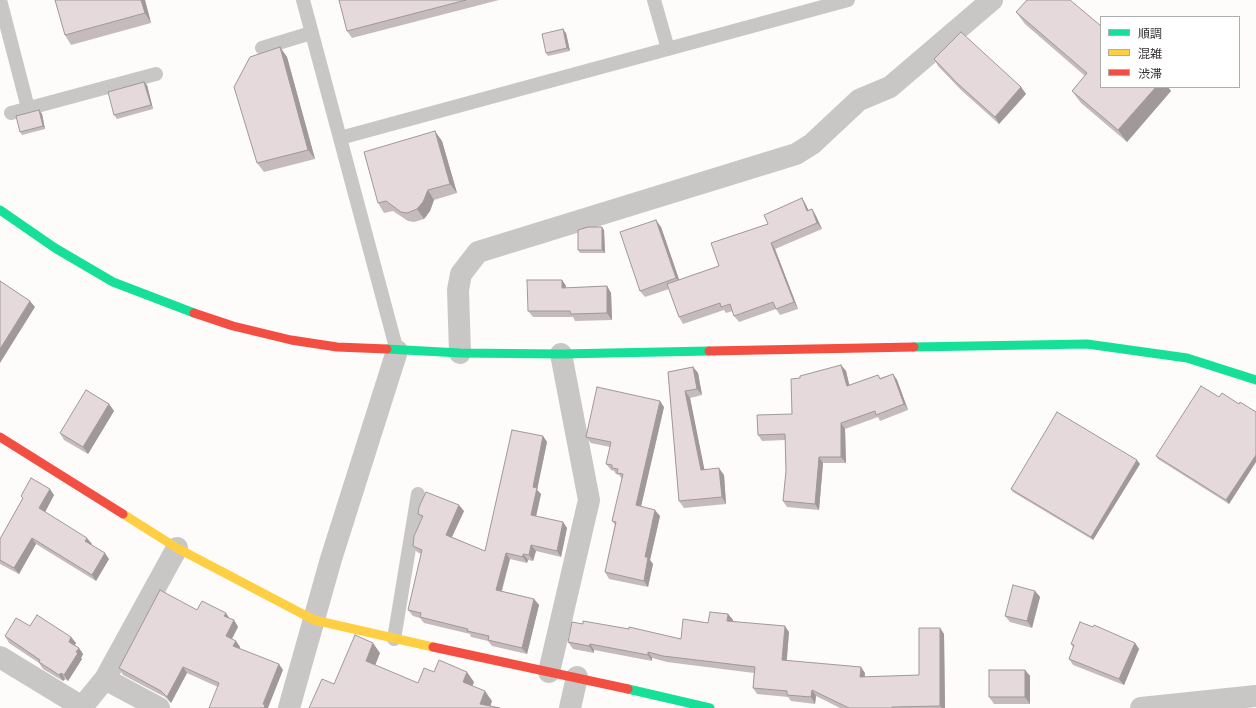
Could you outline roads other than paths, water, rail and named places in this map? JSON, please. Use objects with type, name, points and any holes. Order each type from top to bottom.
[{"type":"street","points":[[460,353],[458,290],[461,274],[478,252],[796,154],[812,144],[859,100],[890,87],[992,0]]},
{"type":"street","points":[[0,210],[54,248],[113,282],[175,307],[232,326],[291,340],[337,347],[460,353],[562,354],[1087,344],[1187,358],[1256,380]]},
{"type":"street","points":[[289,708],[331,559],[397,351]]},
{"type":"street","points":[[549,672],[588,500],[562,354]]},
{"type":"street","points":[[0,437],[177,548],[314,620],[330,626],[577,677],[710,708]]},
{"type":"street","points":[[0,657],[82,707],[105,679],[177,548]]},
{"type":"street","points":[[570,708],[577,677]]},
{"type":"street","points":[[105,679],[159,708]]},
{"type":"street","points":[[1141,708],[1256,696]]},
{"type":"lane","points":[[0,0],[28,108]]},
{"type":"lane","points":[[303,0],[397,351]]},
{"type":"lane","points":[[654,0],[668,49]]},
{"type":"lane","points":[[340,138],[848,0]]},
{"type":"lane","points":[[262,48],[312,33]]},
{"type":"lane","points":[[11,113],[156,74]]},
{"type":"lane","points":[[394,639],[418,494]]}]
